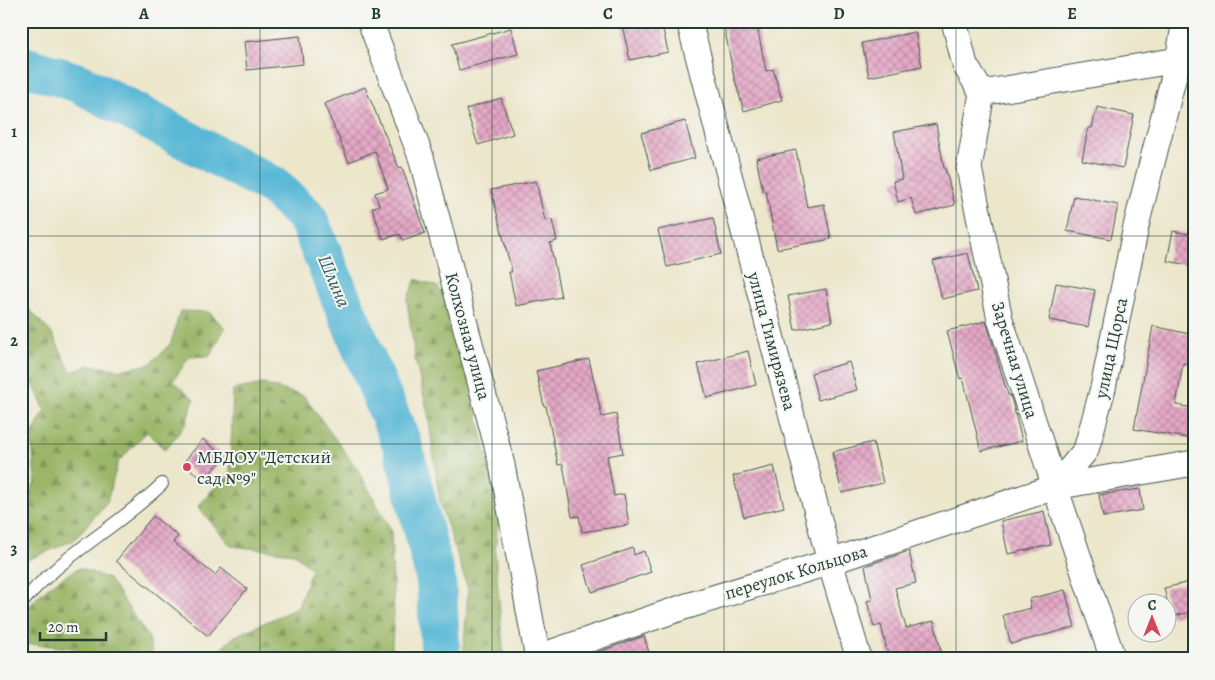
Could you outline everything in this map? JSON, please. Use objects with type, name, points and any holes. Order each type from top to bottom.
[{"type":"street","name":"Колхозная улица","points":[[370,21],[421,157],[502,465],[538,658]]},
{"type":"street","name":"улица Тимирязева","points":[[689,21],[830,562],[859,659]]},
{"type":"street","points":[[954,21],[965,65],[982,93],[1186,60]]},
{"type":"street","name":"улица Щорса","points":[[1055,487],[1086,450],[1103,388],[1137,222],[1186,60],[1185,21]]},
{"type":"street","name":"Заречная улица","points":[[982,93],[969,168],[1000,319],[1055,487]]},
{"type":"street","points":[[1113,659],[1055,487],[1194,463]]},
{"type":"street","name":"переулок Кольцова","points":[[538,658],[684,607],[830,562],[1055,487]]},
{"type":"lane","points":[[21,604],[35,586],[98,535],[141,505],[162,484]]},
{"type":"green space","points":[[416,279],[438,287],[454,317],[499,507],[495,552],[504,659],[463,659],[468,589],[440,503],[428,414],[415,359],[407,300]]},
{"type":"green space","points":[[21,300],[53,335],[71,372],[90,365],[119,370],[150,364],[171,343],[180,311],[209,312],[225,328],[210,356],[189,357],[173,381],[194,399],[186,424],[165,450],[147,432],[118,462],[107,502],[74,540],[21,563],[21,500],[27,500],[35,482],[32,435],[45,410],[35,388],[21,373]]},
{"type":"green space","points":[[263,384],[304,396],[358,470],[391,530],[394,614],[391,659],[337,659],[331,656],[328,659],[210,659],[235,636],[297,608],[312,569],[294,553],[231,546],[198,507],[213,489],[230,475],[233,390]]},
{"type":"green space","points":[[80,568],[109,579],[149,638],[153,659],[83,659],[73,648],[29,644],[21,651],[20,626],[26,611],[46,589]]},
{"type":"building","points":[[621,21],[661,21],[668,52],[630,60]]},
{"type":"building","points":[[723,21],[756,21],[766,71],[773,69],[782,100],[744,111],[734,77]]},
{"type":"building","points":[[511,28],[518,54],[459,70],[452,44]]},
{"type":"building","points":[[915,32],[922,66],[869,77],[862,43]]},
{"type":"building","points":[[300,36],[303,64],[247,70],[244,42]]},
{"type":"building","points":[[365,87],[399,168],[402,167],[425,233],[403,241],[400,234],[383,239],[372,208],[379,205],[375,193],[388,189],[375,151],[349,162],[324,104]]},
{"type":"building","points":[[501,98],[513,134],[478,145],[466,109]]},
{"type":"building","points":[[1097,107],[1134,115],[1123,168],[1082,160],[1088,128],[1092,128]]},
{"type":"building","points":[[685,121],[695,158],[651,170],[641,133]]},
{"type":"building","points":[[936,124],[944,168],[955,205],[916,215],[911,198],[898,202],[893,181],[902,179],[894,132]]},
{"type":"building","points":[[796,150],[807,207],[824,204],[831,239],[777,249],[766,191],[763,191],[756,158]]},
{"type":"building","points":[[536,181],[545,221],[552,220],[557,241],[550,243],[561,297],[516,306],[509,272],[512,272],[491,190]]},
{"type":"building","points":[[1074,196],[1118,205],[1111,239],[1067,231]]},
{"type":"building","points":[[713,218],[721,254],[667,267],[658,230]]},
{"type":"building","points":[[1173,231],[1194,235],[1194,266],[1167,261]]},
{"type":"building","points":[[968,253],[977,291],[942,299],[933,261]]},
{"type":"building","points":[[1056,283],[1095,290],[1088,327],[1049,320]]},
{"type":"building","points":[[826,289],[832,322],[795,330],[788,296]]},
{"type":"building","points":[[986,321],[1008,395],[1010,395],[1012,401],[1022,441],[981,451],[963,378],[960,379],[947,331]]},
{"type":"building","points":[[1153,326],[1194,335],[1194,365],[1183,363],[1176,405],[1194,408],[1194,439],[1134,429]]},
{"type":"building","points":[[748,351],[756,385],[707,398],[698,364]]},
{"type":"building","points":[[589,359],[602,417],[616,414],[623,453],[607,456],[614,496],[624,494],[629,525],[582,532],[579,516],[572,517],[563,464],[558,465],[546,406],[544,406],[536,371]]},
{"type":"building","points":[[849,362],[857,390],[818,400],[811,373]]},
{"type":"building","points":[[203,439],[224,457],[204,481],[183,463]]},
{"type":"building","points":[[873,442],[883,483],[842,493],[832,452]]},
{"type":"building","points":[[774,466],[784,507],[744,517],[733,476]]},
{"type":"building","points":[[1140,489],[1143,510],[1103,517],[1099,495]]},
{"type":"building","points":[[1044,511],[1051,545],[1008,554],[1001,521]]},
{"type":"building","points":[[153,516],[178,536],[173,542],[215,575],[221,568],[247,589],[208,636],[116,561]]},
{"type":"building","points":[[633,548],[634,555],[644,551],[651,572],[592,592],[583,565]]},
{"type":"building","points":[[909,551],[916,583],[895,588],[906,628],[934,621],[943,659],[889,659],[881,625],[874,627],[867,601],[872,600],[865,566]]},
{"type":"building","points":[[1194,581],[1194,611],[1178,615],[1178,592],[1165,592],[1164,588]]},
{"type":"building","points":[[1065,590],[1075,627],[1011,644],[1003,615],[1031,608],[1029,599]]},
{"type":"building","points":[[644,636],[651,659],[581,659],[581,658]]},
{"type":"waterway","name":"Шлина","points":[[21,65],[79,83],[273,186],[307,217],[402,444],[436,580],[441,659]]},
{"type":"place","name":"МБДОУ \"Детский сад №9\"","points":[[187,467]]}]
